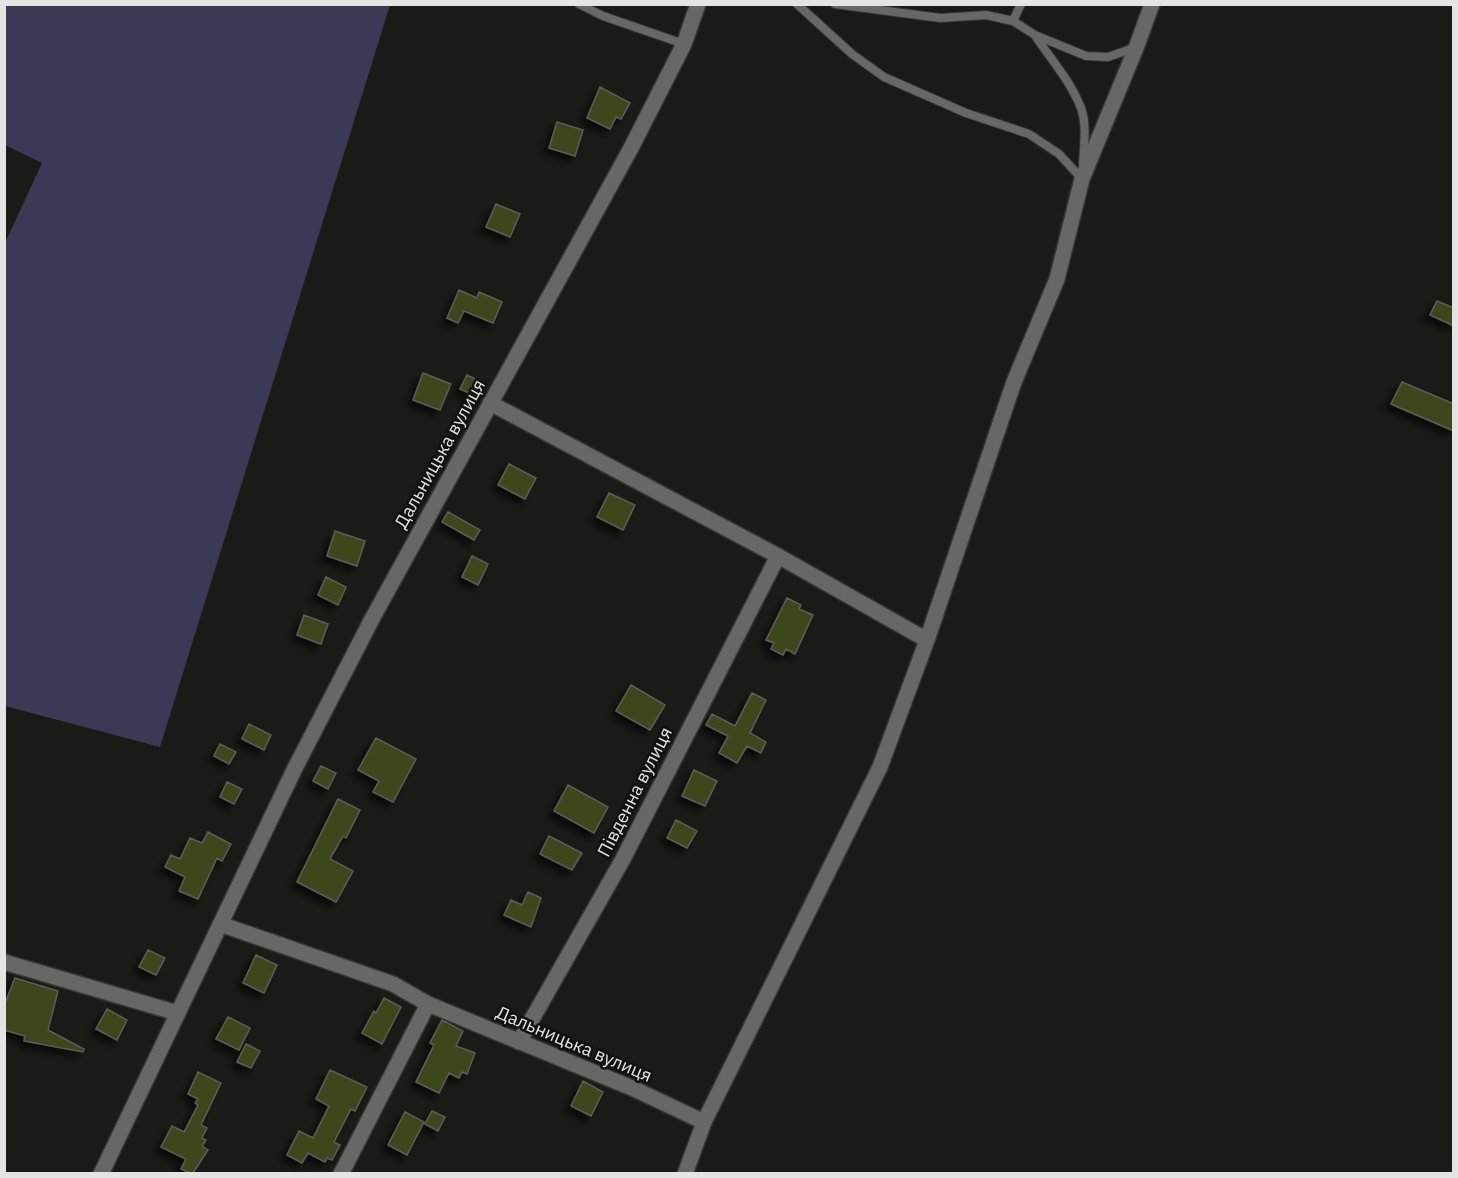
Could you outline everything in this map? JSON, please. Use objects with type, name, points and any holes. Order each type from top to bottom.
[{"type":"street","name":"Дальницька вулиця","points":[[101,1173],[294,770],[372,619],[632,148],[684,44],[698,4]]},
{"type":"street","points":[[685,1173],[704,1122],[880,767],[927,640],[1014,382],[1057,279],[1082,179],[1136,48],[1151,5]]},
{"type":"street","points":[[490,403],[778,556],[927,640]]},
{"type":"street","name":"Південна вулиця","points":[[519,1042],[623,859],[778,556]]},
{"type":"street","name":"Дальницька вулиця","points":[[220,924],[393,984],[428,1004],[632,1088],[704,1122]]},
{"type":"street","points":[[4,962],[177,1013]]},
{"type":"street","points":[[341,1173],[428,1004]]},
{"type":"lane","points":[[579,4],[603,16],[684,44]]},
{"type":"lane","points":[[797,4],[852,54],[884,77],[966,113],[1029,134],[1059,154],[1082,179]]},
{"type":"lane","points":[[835,4],[940,18],[986,15],[1013,21],[1035,35],[1086,56],[1108,57],[1136,48]]},
{"type":"lane","points":[[1013,21],[1021,4]]},
{"type":"lane","points":[[1035,35],[1070,87],[1081,109],[1085,132],[1082,179]]},
{"type":"shaded area","points":[[5,4],[390,5],[160,747],[5,706],[5,243],[42,163],[5,145]]},
{"type":"building","points":[[600,87],[630,103],[621,119],[616,117],[610,129],[587,118]]},
{"type":"building","points":[[557,122],[583,130],[575,156],[549,148]]},
{"type":"building","points":[[496,204],[520,214],[510,237],[486,227]]},
{"type":"building","points":[[459,290],[477,298],[479,292],[502,302],[493,323],[464,311],[458,323],[447,318]]},
{"type":"building","points":[[1437,301],[1454,308],[1454,326],[1430,315]]},
{"type":"building","points":[[423,373],[451,384],[440,410],[413,400]]},
{"type":"building","points":[[467,375],[482,382],[475,396],[460,389]]},
{"type":"building","points":[[1402,382],[1454,404],[1454,431],[1391,404]]},
{"type":"building","points":[[509,464],[536,478],[525,499],[498,485]]},
{"type":"building","points":[[609,493],[635,505],[623,530],[597,517]]},
{"type":"building","points":[[448,512],[480,530],[474,540],[442,522]]},
{"type":"building","points":[[335,531],[365,541],[357,566],[327,556]]},
{"type":"building","points":[[472,556],[488,564],[478,585],[462,577]]},
{"type":"building","points":[[326,577],[346,587],[338,605],[318,595]]},
{"type":"building","points":[[787,598],[801,605],[799,609],[813,615],[795,654],[786,649],[783,655],[771,649],[774,643],[766,640]]},
{"type":"building","points":[[304,615],[328,624],[321,644],[297,635]]},
{"type":"building","points":[[631,685],[665,705],[650,730],[616,711]]},
{"type":"building","points":[[752,693],[766,700],[750,733],[766,742],[761,753],[747,746],[737,763],[719,753],[728,736],[706,725],[712,714],[735,726]]},
{"type":"building","points":[[249,724],[271,735],[264,750],[242,739]]},
{"type":"building","points":[[376,738],[416,759],[393,802],[373,792],[379,781],[358,770]]},
{"type":"building","points":[[220,744],[236,752],[229,764],[214,756]]},
{"type":"building","points":[[321,766],[336,773],[328,789],[313,781]]},
{"type":"building","points":[[694,770],[717,781],[705,806],[682,796]]},
{"type":"building","points":[[227,782],[242,789],[234,804],[220,797]]},
{"type":"building","points":[[568,785],[608,807],[594,833],[554,811]]},
{"type":"building","points":[[338,799],[360,810],[346,838],[343,836],[330,859],[353,871],[336,902],[297,882]]},
{"type":"building","points":[[676,820],[697,831],[687,848],[667,838]]},
{"type":"building","points":[[208,832],[231,844],[222,861],[217,858],[198,899],[179,891],[185,877],[165,867],[171,855],[180,859],[190,838],[202,843]]},
{"type":"building","points":[[549,836],[582,853],[572,870],[540,854]]},
{"type":"building","points":[[528,892],[541,898],[531,927],[504,915],[511,900],[522,905]]},
{"type":"building","points":[[148,950],[165,958],[156,975],[139,967]]},
{"type":"building","points":[[256,955],[277,965],[264,993],[243,983]]},
{"type":"building","points":[[15,978],[58,991],[48,1030],[84,1049],[83,1052],[24,1041],[25,1036],[4,1030],[4,1006]]},
{"type":"building","points":[[384,998],[401,1007],[382,1044],[362,1033]]},
{"type":"building","points":[[107,1009],[127,1020],[117,1040],[96,1029]]},
{"type":"building","points":[[228,1017],[250,1028],[239,1050],[216,1039]]},
{"type":"building","points":[[442,1020],[463,1031],[456,1046],[475,1053],[467,1074],[462,1072],[459,1078],[449,1073],[439,1093],[416,1082],[434,1045],[430,1043]]},
{"type":"building","points":[[246,1044],[260,1051],[251,1068],[237,1062]]},
{"type":"building","points":[[330,1070],[367,1087],[355,1111],[351,1109],[334,1142],[340,1145],[332,1160],[327,1158],[325,1162],[308,1153],[302,1163],[287,1155],[299,1131],[313,1138],[329,1106],[316,1099]]},
{"type":"building","points":[[198,1072],[221,1083],[201,1125],[207,1128],[202,1138],[206,1140],[202,1146],[208,1150],[193,1173],[190,1173],[181,1169],[186,1159],[161,1147],[172,1126],[184,1132],[198,1105],[195,1103],[198,1099],[188,1094]]},
{"type":"building","points":[[583,1081],[603,1092],[591,1116],[571,1106]]},
{"type":"building","points":[[432,1111],[445,1117],[438,1131],[425,1124]]},
{"type":"building","points":[[405,1112],[424,1122],[407,1155],[388,1145]]}]
